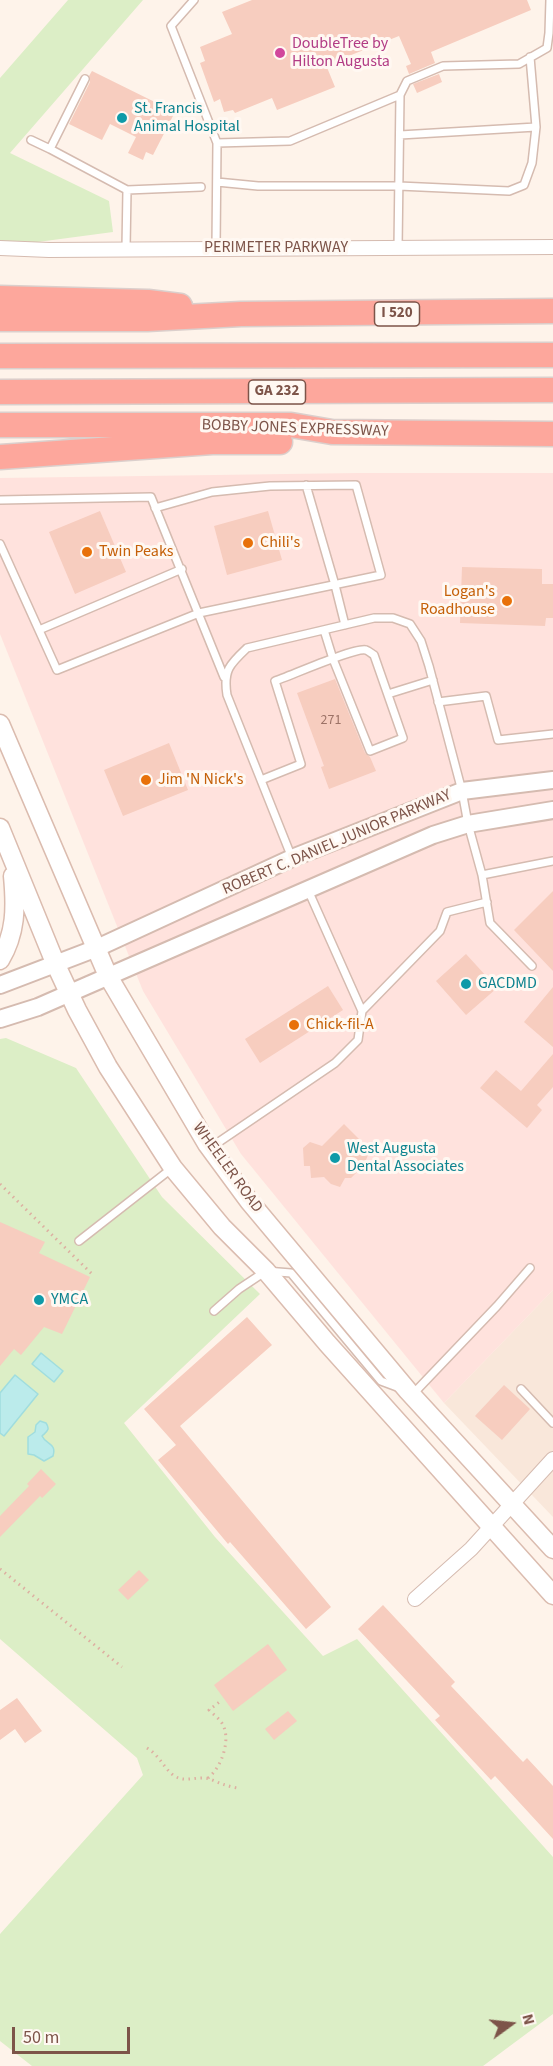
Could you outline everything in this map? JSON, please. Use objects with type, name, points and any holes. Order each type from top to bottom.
[{"type":"highway","points":[[0,298],[148,302],[241,314]]},
{"type":"highway","name":"I 520","points":[[0,320],[147,319],[241,314],[553,311]]},
{"type":"highway","points":[[0,356],[553,355]]},
{"type":"highway","name":"BOBBY JONES EXPRESSWAY","points":[[0,392],[553,390]]},
{"type":"highway","name":"BOBBY JONES EXPRESSWAY","points":[[0,425],[291,426],[332,432],[553,435]]},
{"type":"highway","points":[[0,457],[212,442],[291,442],[332,432]]},
{"type":"main road","name":"WHEELER ROAD","points":[[0,723],[108,976],[210,1148],[249,1201],[410,1393],[553,1549]]},
{"type":"main road","points":[[0,828],[77,1011],[108,1067],[173,1168],[222,1227],[266,1271],[327,1343],[553,1595]]},
{"type":"main road","points":[[0,960],[12,934],[16,906],[11,857]]},
{"type":"street","name":"PERIMETER PARKWAY","points":[[0,248],[49,250],[216,247],[553,247]]},
{"type":"street","name":"ROBERT C. DANIEL JUNIOR PARKWAY","points":[[0,985],[97,948],[292,858],[462,791],[553,780]]},
{"type":"street","name":"ROBERT C. DANIEL JUNIOR PARKWAY","points":[[0,1019],[38,1007],[433,835],[468,824],[553,810]]},
{"type":"street","points":[[415,1599],[471,1549],[553,1459]]},
{"type":"lane","points":[[194,0],[171,27],[217,142],[216,247]]},
{"type":"lane","points":[[398,248],[400,95],[407,81],[443,66],[519,63],[550,48],[550,0]]},
{"type":"lane","points":[[217,182],[258,186],[399,186],[509,191],[524,185],[532,163],[536,127],[530,57]]},
{"type":"lane","points":[[50,149],[85,79]]},
{"type":"lane","points":[[217,142],[290,141],[400,95]]},
{"type":"lane","points":[[400,135],[536,127]]},
{"type":"lane","points":[[32,140],[127,190],[201,187]]},
{"type":"lane","points":[[126,248],[127,190]]},
{"type":"lane","points":[[0,544],[57,670],[199,613],[381,575],[356,484],[270,486],[212,492],[155,508]]},
{"type":"lane","points":[[306,485],[345,625]]},
{"type":"lane","points":[[0,500],[150,497],[182,569],[224,677],[230,705],[292,858]]},
{"type":"lane","points":[[39,630],[182,569]]},
{"type":"lane","points":[[224,677],[232,662],[248,648],[374,618],[393,618],[410,624],[421,641],[433,680],[482,875],[490,923],[532,966]]},
{"type":"lane","points":[[261,780],[302,764],[275,681],[333,659],[354,651],[365,650],[374,656],[403,738],[370,751],[333,659],[324,630]]},
{"type":"lane","points":[[387,694],[433,680]]},
{"type":"lane","points":[[438,702],[486,696],[498,740],[553,734]]},
{"type":"lane","points":[[482,875],[553,861]]},
{"type":"lane","points":[[210,1148],[335,1063],[358,1040],[362,1011],[308,890]]},
{"type":"lane","points":[[362,1011],[440,931],[447,912],[487,902]]},
{"type":"lane","points":[[79,1241],[173,1168]]},
{"type":"lane","points":[[214,1311],[239,1289],[266,1271],[291,1272],[381,1381],[410,1393],[497,1306],[530,1268]]},
{"type":"lane","points":[[521,1389],[553,1423]]},
{"type":"path","points":[[0,1184],[93,1275]]},
{"type":"path","points":[[0,1569],[122,1668]]},
{"type":"path","points":[[208,1779],[217,1769],[224,1748],[223,1725],[210,1710],[222,1700]]},
{"type":"path","points":[[147,1748],[162,1760],[174,1775],[187,1780],[208,1779],[237,1788]]},
{"type":"shaded area","points":[[553,473],[553,1290],[444,1403],[241,1154],[143,991],[0,634],[0,478]]},
{"type":"shaded area","points":[[553,1290],[553,1517],[444,1403]]},
{"type":"green space","points":[[68,0],[143,0],[10,153],[109,201],[113,232],[0,247],[0,78]]},
{"type":"green space","points":[[6,1038],[76,1068],[162,1197],[260,1294],[124,1423],[215,1537],[323,1656],[357,1639],[553,1857],[553,2014],[483,2066],[32,2066],[0,2041],[0,1934],[143,1775],[137,1758],[0,1639],[0,1039]]},
{"type":"water","points":[[41,1353],[63,1371],[54,1382],[32,1364]]},
{"type":"water","points":[[15,1375],[38,1394],[4,1436],[0,1433],[0,1393]]},
{"type":"water","points":[[40,1421],[46,1423],[48,1427],[42,1436],[54,1449],[53,1456],[44,1461],[28,1454],[28,1437],[35,1432],[36,1425]]},
{"type":"building","name":"DoubleTree by Hilton Augusta","points":[[252,0],[527,0],[531,10],[431,52],[435,63],[409,74],[406,66],[411,64],[399,36],[326,65],[335,87],[277,110],[272,98],[235,113],[233,110],[224,112],[220,99],[214,102],[200,63],[205,61],[200,47],[232,34],[222,12]]},
{"type":"building","name":"St. Francis Animal Hospital","points":[[92,71],[175,112],[153,155],[146,152],[143,160],[128,153],[136,137],[110,124],[102,140],[69,124],[90,82],[89,76]]},
{"type":"building","points":[[439,74],[442,82],[417,93],[413,84]]},
{"type":"building","name":"Twin Peaks","points":[[100,511],[126,572],[75,594],[49,532]]},
{"type":"building","name":"Chili's","points":[[268,511],[282,560],[227,575],[214,526]]},
{"type":"building","name":"Logan's Roadhouse","points":[[462,567],[542,569],[542,584],[553,584],[553,618],[546,618],[545,626],[460,623]]},
{"type":"building","points":[[335,679],[365,753],[370,757],[376,771],[329,789],[321,767],[324,766],[297,693]]},
{"type":"building","name":"Jim 'N Nick's","points":[[169,743],[188,790],[123,816],[104,770]]},
{"type":"building","points":[[553,891],[553,971],[514,930]]},
{"type":"building","name":"GACDMD","points":[[466,954],[497,988],[466,1015],[436,981]]},
{"type":"building","name":"Chick-fil-A","points":[[328,986],[343,1010],[260,1063],[245,1039]]},
{"type":"building","points":[[553,987],[553,1047],[524,1022]]},
{"type":"building","points":[[553,1054],[553,1087],[537,1105],[542,1110],[527,1128],[480,1088],[496,1070],[521,1091]]},
{"type":"building","name":"West Augusta Dental Associates","points":[[344,1124],[370,1150],[364,1165],[351,1178],[345,1178],[340,1187],[331,1184],[324,1177],[311,1178],[310,1166],[304,1166],[303,1148],[310,1142],[322,1146]]},
{"type":"building","name":"YMCA","points":[[0,1222],[45,1242],[39,1253],[90,1277],[62,1334],[44,1327],[21,1355],[14,1349],[0,1366]]},
{"type":"building","points":[[247,1317],[272,1345],[180,1426],[331,1607],[306,1629],[230,1542],[228,1544],[158,1460],[176,1445],[144,1409]]},
{"type":"building","points":[[504,1385],[530,1409],[502,1440],[475,1416]]},
{"type":"building","points":[[41,1469],[56,1484],[42,1498],[40,1496],[0,1537],[0,1516],[29,1486],[27,1484]]},
{"type":"building","points":[[139,1570],[149,1580],[128,1600],[118,1590]]},
{"type":"building","points":[[383,1605],[455,1682],[451,1686],[523,1762],[527,1758],[553,1786],[553,1839],[495,1776],[491,1780],[435,1720],[440,1716],[358,1629]]},
{"type":"building","points":[[268,1644],[287,1670],[233,1711],[214,1685]]},
{"type":"building","points":[[17,1698],[42,1731],[25,1743],[15,1729],[0,1740],[0,1710]]},
{"type":"building","points":[[288,1711],[297,1721],[274,1740],[265,1729]]},
{"type":"place","name":"DoubleTree by Hilton Augusta","points":[[280,53]]},
{"type":"place","name":"St. Francis Animal Hospital","points":[[122,118]]},
{"type":"place","name":"Chili's","points":[[248,543]]},
{"type":"place","name":"Twin Peaks","points":[[87,552]]},
{"type":"place","name":"Logan's Roadhouse","points":[[507,601]]},
{"type":"place","name":"Jim 'N Nick's","points":[[146,780]]},
{"type":"place","name":"GACDMD","points":[[466,984]]},
{"type":"place","name":"Chick-fil-A","points":[[294,1025]]},
{"type":"place","name":"West Augusta Dental Associates","points":[[335,1158]]},
{"type":"place","name":"YMCA","points":[[39,1300]]}]
